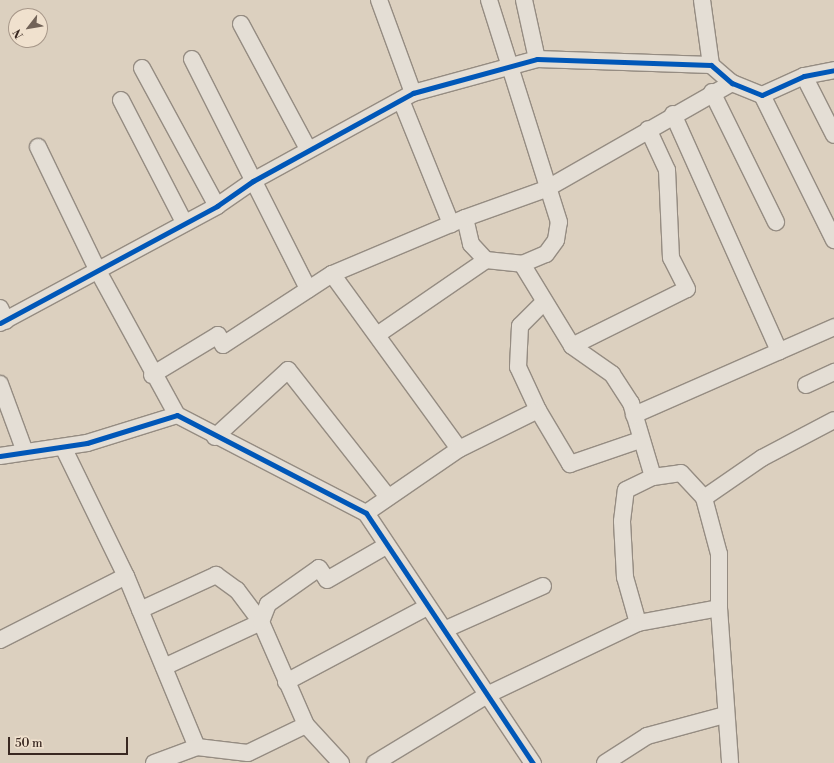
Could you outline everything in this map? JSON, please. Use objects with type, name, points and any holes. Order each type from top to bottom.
[{"type":"street","points":[[379,0],[407,97],[458,221],[471,244],[486,260],[522,264],[546,254],[556,240],[559,222],[546,189],[489,0]]},
{"type":"street","points":[[524,0],[537,59]]},
{"type":"street","points":[[702,0],[711,65]]},
{"type":"street","points":[[241,24],[308,149]]},
{"type":"street","points":[[192,59],[308,289]]},
{"type":"street","points":[[2,317],[98,271],[184,222],[217,206],[253,181],[308,149],[407,97],[537,59],[711,65],[732,82],[762,95],[834,240]]},
{"type":"street","points":[[142,68],[217,206]]},
{"type":"street","points":[[762,95],[804,76],[834,70]]},
{"type":"street","points":[[804,76],[834,135]]},
{"type":"street","points":[[152,375],[218,335],[223,345],[332,274],[458,221],[546,189],[673,114],[732,82]]},
{"type":"street","points":[[712,92],[776,222]]},
{"type":"street","points":[[121,100],[184,222]]},
{"type":"street","points":[[673,114],[779,351]]},
{"type":"street","points":[[572,346],[687,289],[671,258],[668,170],[648,129]]},
{"type":"street","points":[[38,146],[98,271],[152,375],[177,415],[215,437],[366,513],[386,546],[427,606],[446,629],[532,763]]},
{"type":"street","points":[[377,335],[486,260]]},
{"type":"street","points":[[522,264],[544,303],[572,346],[612,374],[630,403],[640,440],[653,477]]},
{"type":"street","points":[[332,274],[459,449]]},
{"type":"street","points":[[544,303],[520,326],[518,360],[538,410],[570,464],[640,440]]},
{"type":"street","points":[[634,415],[834,327]]},
{"type":"street","points":[[215,437],[288,370],[387,496]]},
{"type":"street","points":[[806,385],[834,372]]},
{"type":"street","points":[[0,384],[25,452]]},
{"type":"street","points":[[366,513],[387,496],[459,449],[538,410]]},
{"type":"street","points":[[0,456],[87,443],[177,415]]},
{"type":"street","points":[[704,498],[762,458],[834,420]]},
{"type":"street","points":[[63,447],[126,576],[197,747]]},
{"type":"street","points":[[638,623],[625,577],[622,521],[626,490],[653,477],[681,473],[704,498],[719,554],[719,608],[725,715],[730,763]]},
{"type":"street","points":[[164,667],[261,622],[268,604],[319,568],[327,580],[386,546]]},
{"type":"street","points":[[140,610],[216,575],[237,590],[261,622],[306,725],[340,763]]},
{"type":"street","points":[[0,640],[126,576]]},
{"type":"street","points":[[446,629],[542,586]]},
{"type":"street","points":[[286,682],[427,606]]},
{"type":"street","points":[[375,763],[489,694],[638,623],[719,608]]},
{"type":"street","points":[[605,763],[647,736],[725,715]]},
{"type":"street","points":[[154,763],[197,747],[248,753],[306,725]]},
{"type":"cycle path","points":[[0,323],[217,206],[253,181],[413,93],[537,59],[711,65],[732,83],[762,95],[804,76],[834,70]]},
{"type":"cycle path","points":[[0,456],[87,443],[177,415],[366,513],[533,763]]}]
